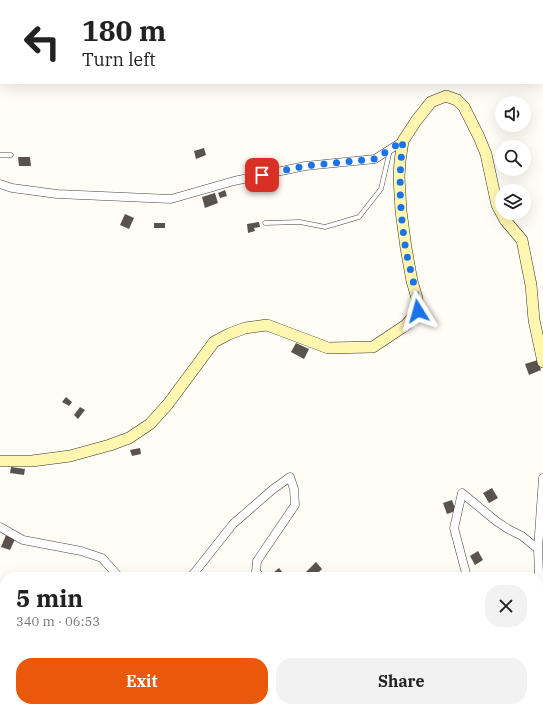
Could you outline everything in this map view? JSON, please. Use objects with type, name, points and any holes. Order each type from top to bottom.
[{"type":"street","points":[[0,184],[12,188],[57,194],[171,199],[234,181],[305,166],[375,159],[403,141],[431,102],[446,96],[457,100],[464,107],[486,154],[497,205],[505,220],[522,240],[531,285],[534,320],[543,362]]},
{"type":"street","points":[[0,461],[32,461],[70,456],[110,446],[129,438],[150,424],[168,404],[214,342],[245,328],[267,325],[328,348],[354,348],[373,347],[406,325],[418,311],[417,298],[411,274],[400,211],[399,177],[403,141]]},
{"type":"street","points":[[195,572],[233,524],[272,490],[290,477],[294,489],[295,505],[257,561],[256,572]]},
{"type":"street","points":[[539,572],[538,549],[543,478]]},
{"type":"street","points":[[466,572],[454,528],[462,493],[496,521],[522,536],[538,549]]},
{"type":"street","points":[[0,526],[23,540],[81,551],[102,558],[115,572]]},
{"type":"lane","points":[[265,223],[300,222],[325,227],[359,217],[381,189],[390,149]]},
{"type":"lane","points":[[0,155],[11,155]]},
{"type":"building","points":[[204,148],[206,155],[196,159],[194,151]]},
{"type":"building","points":[[18,157],[30,157],[31,166],[19,166]]},
{"type":"building","points":[[225,190],[227,196],[220,198],[218,193]]},
{"type":"building","points":[[215,193],[218,203],[205,208],[202,197]]},
{"type":"building","points":[[125,214],[134,218],[129,229],[120,225]]},
{"type":"building","points":[[259,222],[260,227],[254,228],[255,231],[248,233],[247,224]]},
{"type":"building","points":[[154,223],[165,223],[165,228],[154,228]]},
{"type":"building","points":[[296,343],[309,349],[304,359],[291,352]]},
{"type":"building","points":[[538,360],[541,370],[529,375],[525,364]]},
{"type":"building","points":[[66,397],[72,402],[69,406],[62,402]]},
{"type":"building","points":[[80,407],[85,410],[78,419],[74,415]]},
{"type":"building","points":[[140,448],[141,454],[132,456],[130,450]]},
{"type":"building","points":[[11,467],[25,469],[24,475],[10,473]]},
{"type":"building","points":[[492,488],[498,498],[489,503],[483,493]]},
{"type":"building","points":[[452,500],[456,511],[447,514],[443,503]]},
{"type":"building","points":[[6,535],[15,539],[10,550],[1,547]]},
{"type":"building","points":[[478,551],[483,560],[475,565],[470,556]]},
{"type":"building","points":[[316,562],[322,569],[319,572],[306,572]]},
{"type":"building","points":[[279,568],[282,572],[274,572]]},
{"type":"route","points":[[262,175],[305,166],[375,159],[403,141],[399,177],[400,211],[412,281],[417,298],[418,311]]}]
